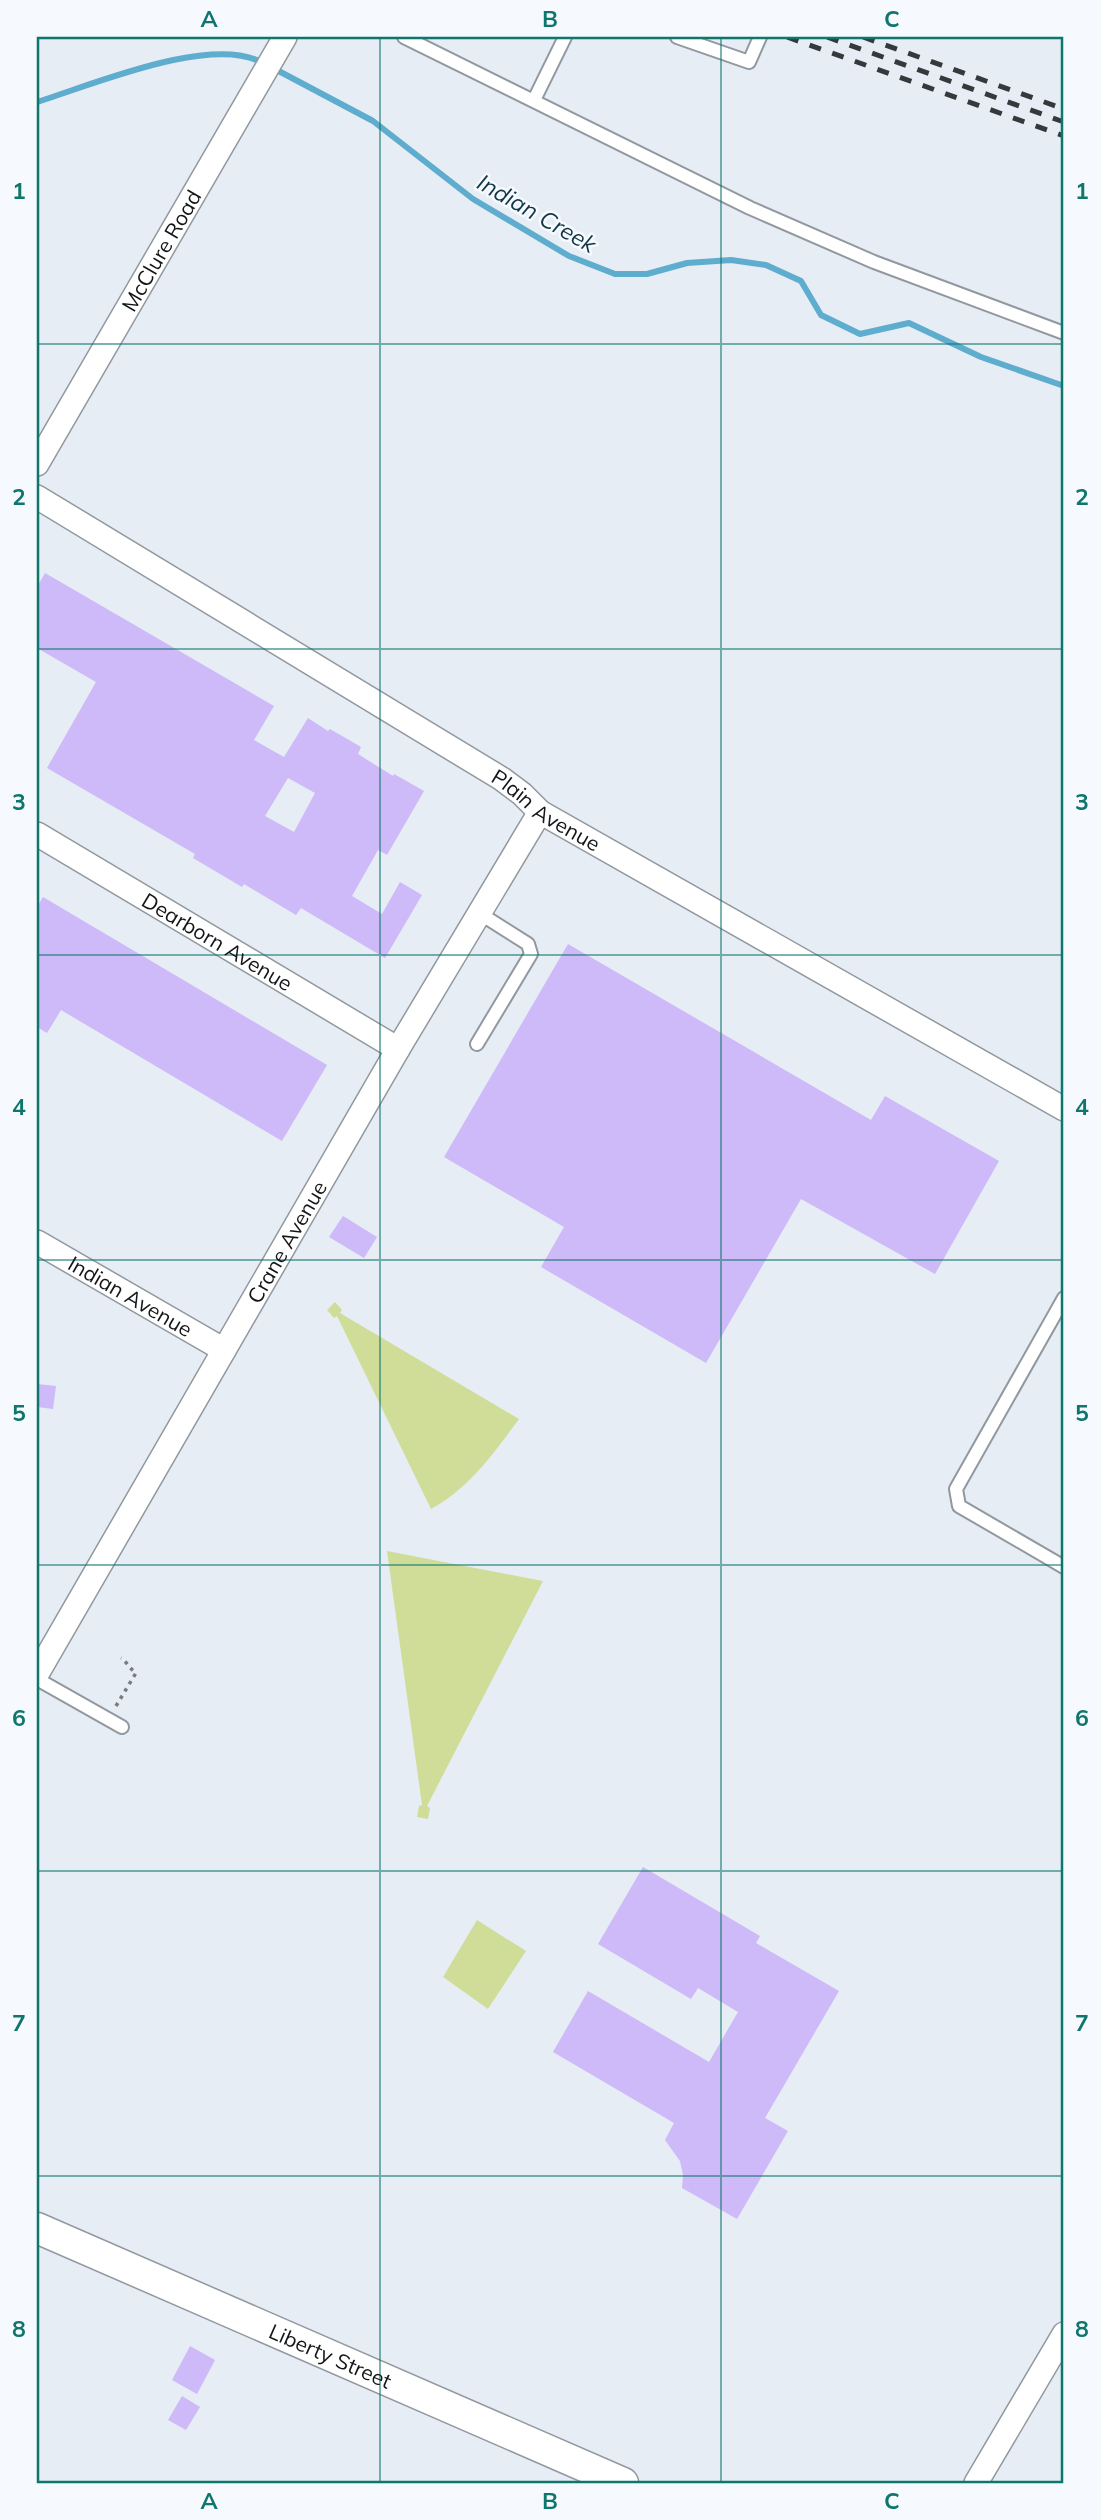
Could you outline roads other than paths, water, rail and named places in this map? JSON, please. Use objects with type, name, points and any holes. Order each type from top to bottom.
[{"type":"street","name":"McClure Road","points":[[37,464],[282,42]]},
{"type":"street","name":"Plain Avenue","points":[[37,497],[502,779],[540,812],[1064,1110]]},
{"type":"street","name":"Crane Avenue","points":[[37,1676],[398,1049],[540,812]]},
{"type":"street","name":"Dearborn Avenue","points":[[37,834],[398,1049]]},
{"type":"street","name":"Indian Avenue","points":[[37,1242],[224,1350]]},
{"type":"street","name":"Liberty Street","points":[[37,2228],[623,2483]]},
{"type":"street","points":[[976,2483],[1064,2334]]},
{"type":"lane","points":[[404,37],[750,208],[849,251],[1064,332]]},
{"type":"lane","points":[[534,100],[565,37]]},
{"type":"lane","points":[[677,37],[749,62],[760,37]]},
{"type":"lane","points":[[477,1044],[531,954],[528,944],[479,913]]},
{"type":"lane","points":[[1064,1298],[956,1489],[960,1506],[1064,1567]]},
{"type":"lane","points":[[37,1676],[122,1727]]},
{"type":"waterway","name":"Indian Creek","points":[[37,102],[151,65],[183,58],[213,54],[241,56],[263,63]]},
{"type":"waterway","name":"Indian Creek","points":[[273,68],[373,121],[473,199],[569,256],[615,274],[647,274],[687,263],[731,260],[766,265],[801,281],[821,315],[860,334],[909,323],[981,357],[1064,386]]},
{"type":"railway","points":[[787,37],[1064,136]]},
{"type":"railway","points":[[827,37],[1064,122]]},
{"type":"railway","points":[[863,37],[1064,109]]}]
